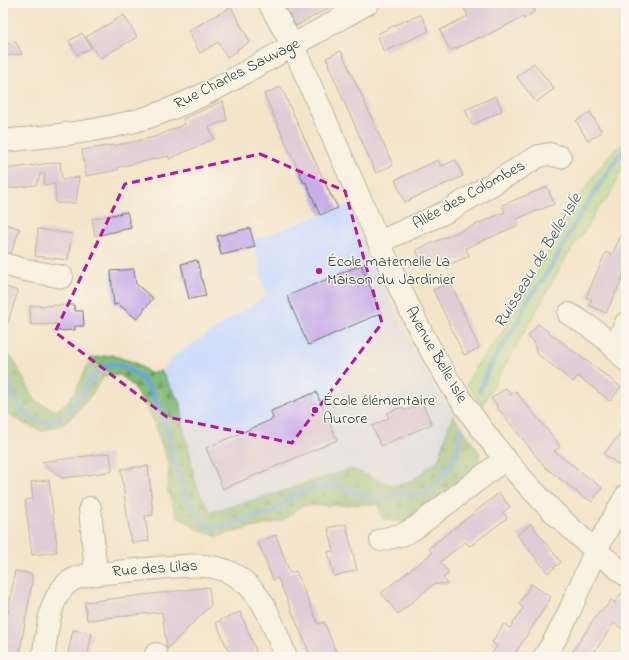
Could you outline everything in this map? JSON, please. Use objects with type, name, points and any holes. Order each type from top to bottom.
[{"type":"street","name":"Avenue Belle Isle","points":[[269,3],[293,46],[379,242],[420,331],[465,406],[505,459],[537,497],[596,551],[626,575]]},
{"type":"street","name":"Rue Charles Sauvage","points":[[3,141],[87,131],[142,119],[168,110],[205,94],[368,3]]},
{"type":"street","name":"Allée des Colombes","points":[[379,242],[446,212],[539,156],[549,154],[560,157]]},
{"type":"street","points":[[3,264],[62,277]]},
{"type":"street","points":[[568,314],[603,336],[620,354]]},
{"type":"street","points":[[620,354],[626,322]]},
{"type":"street","points":[[381,540],[404,534],[415,528],[505,459]]},
{"type":"street","points":[[544,657],[571,610],[596,551],[626,496]]},
{"type":"street","name":"Rue des Lilas","points":[[90,508],[96,574]]},
{"type":"street","name":"Rue des Lilas","points":[[43,657],[53,604],[59,592],[66,584],[75,579],[96,574],[186,565],[216,567],[229,572],[246,584],[261,601],[286,657]]},
{"type":"highlighted area","points":[[260,154],[345,191],[382,323],[292,443],[167,417],[55,332],[125,184]]},
{"type":"shaded area","name":"École élémentaire Aurore","points":[[349,204],[387,294],[408,339],[453,415],[439,459],[414,480],[393,486],[352,469],[278,493],[211,512],[199,492],[194,478],[183,426],[181,404],[161,371],[174,356],[266,296],[253,241]]},
{"type":"green space","points":[[626,142],[626,165],[621,171],[608,198],[595,212],[590,223],[567,256],[482,406],[467,384],[476,366],[498,339],[532,282],[564,221],[595,174],[614,150]]},
{"type":"green space","points":[[3,350],[13,359],[36,401],[56,411],[67,402],[75,392],[91,358],[112,355],[136,363],[150,373],[161,371],[181,404],[183,426],[194,478],[199,492],[211,512],[278,493],[352,469],[393,486],[413,480],[439,459],[453,415],[480,453],[478,465],[407,523],[382,519],[378,504],[302,506],[282,521],[217,537],[199,530],[177,516],[167,489],[169,466],[153,419],[133,386],[120,375],[105,376],[72,417],[59,426],[41,431],[23,423],[3,410]]},
{"type":"building","points":[[283,3],[337,3],[296,26]]},
{"type":"building","points":[[462,3],[531,3],[535,11],[524,19],[523,17],[481,38],[480,37],[450,51],[440,30],[468,16]]},
{"type":"building","points":[[231,7],[250,42],[237,49],[238,51],[227,57],[218,42],[200,53],[188,31]]},
{"type":"building","points":[[124,15],[137,37],[99,59],[86,37]]},
{"type":"building","points":[[421,15],[429,31],[384,52],[377,34],[406,20]]},
{"type":"building","points":[[82,33],[91,48],[77,55],[69,41]]},
{"type":"building","points":[[16,42],[22,54],[3,56],[3,44]]},
{"type":"building","points":[[341,51],[393,165],[376,173],[328,65],[329,64],[326,58]]},
{"type":"building","points":[[534,63],[554,89],[536,102],[517,77]]},
{"type":"building","points":[[281,87],[331,196],[338,208],[320,215],[264,94]]},
{"type":"building","points":[[496,96],[502,111],[472,125],[465,110]]},
{"type":"building","points":[[223,101],[227,120],[209,127],[214,139],[169,159],[169,156],[118,167],[118,170],[86,176],[82,150],[113,146],[155,137],[185,124],[183,119]]},
{"type":"building","points":[[590,112],[602,132],[588,141],[576,121]]},
{"type":"building","points":[[438,160],[441,166],[456,160],[463,176],[405,202],[395,180]]},
{"type":"building","points":[[60,162],[62,180],[79,177],[76,203],[56,203],[55,184],[44,185],[45,174],[41,173],[36,185],[3,189],[3,169]]},
{"type":"building","points":[[547,187],[554,204],[517,219],[519,225],[466,248],[469,256],[450,264],[447,257],[424,267],[416,250],[505,212],[502,205]]},
{"type":"building","points":[[127,212],[131,228],[95,236],[92,219]]},
{"type":"building","points":[[3,223],[20,229],[11,253],[3,252]]},
{"type":"building","points":[[626,225],[626,270],[606,313],[589,305],[592,300],[586,297],[606,252],[612,255]]},
{"type":"building","points":[[250,228],[255,247],[221,255],[217,236]]},
{"type":"building","points":[[38,229],[72,234],[68,260],[35,256]]},
{"type":"building","points":[[197,260],[206,296],[189,299],[181,264]]},
{"type":"building","points":[[361,265],[381,313],[308,345],[287,296]]},
{"type":"building","points":[[134,269],[136,284],[153,298],[137,319],[118,304],[114,305],[111,271]]},
{"type":"building","points":[[450,282],[479,348],[464,355],[433,290]]},
{"type":"building","points":[[3,286],[18,291],[6,328],[3,327]]},
{"type":"building","points":[[74,305],[75,311],[83,311],[84,326],[75,326],[75,330],[57,331],[57,324],[31,325],[30,306]]},
{"type":"building","points":[[538,324],[621,387],[610,401],[578,376],[573,382],[536,353],[534,342],[528,336]]},
{"type":"building","points":[[506,388],[511,395],[515,391],[556,440],[560,447],[554,451],[602,488],[592,502],[586,498],[585,499],[545,467],[496,406],[497,405],[491,399]]},
{"type":"building","points":[[316,392],[337,440],[223,489],[206,448],[273,419],[271,411]]},
{"type":"building","points":[[422,403],[432,424],[381,446],[372,426],[389,418],[387,413],[402,407],[405,411]]},
{"type":"building","points":[[626,426],[626,456],[619,465],[604,454]]},
{"type":"building","points":[[110,453],[112,471],[88,475],[62,478],[42,462]]},
{"type":"building","points":[[148,466],[153,515],[145,516],[149,541],[132,543],[121,469]]},
{"type":"building","points":[[49,480],[57,552],[32,555],[25,500],[33,499],[31,482]]},
{"type":"building","points":[[499,493],[510,507],[503,512],[507,518],[470,546],[465,542],[440,562],[449,573],[443,578],[448,584],[434,584],[398,614],[381,593],[432,553],[429,548]]},
{"type":"building","points":[[346,524],[357,570],[334,576],[328,552],[334,551],[328,528]]},
{"type":"building","points":[[531,524],[561,562],[548,573],[517,535]]},
{"type":"building","points":[[276,535],[290,573],[296,571],[318,624],[324,622],[338,657],[311,657],[278,578],[273,580],[258,542]]},
{"type":"building","points":[[15,571],[32,574],[32,583],[19,657],[3,657],[3,613],[8,614]]},
{"type":"building","points":[[531,584],[551,597],[513,657],[490,657],[497,646],[492,642],[504,624],[510,628],[523,608],[519,604]]},
{"type":"building","points":[[209,587],[211,605],[167,649],[162,612],[87,620],[85,602]]},
{"type":"building","points":[[626,587],[626,631],[614,623],[591,657],[569,657],[599,612],[606,607],[611,600],[615,603]]},
{"type":"building","points":[[240,612],[258,657],[231,657],[216,622]]},
{"type":"building","points":[[73,630],[92,633],[87,657],[67,657]]},
{"type":"waterway","name":"Ruisseau de Belle-Isle","points":[[480,391],[487,371],[518,321],[525,304],[551,267],[580,214],[618,157],[626,148]]},
{"type":"waterway","points":[[3,368],[19,407],[29,416],[41,422],[55,420],[66,414],[91,379],[100,370],[109,365],[121,366],[134,373],[144,382],[158,406],[176,469],[193,508],[204,523],[213,528],[231,525],[241,520],[273,512],[295,494],[327,485],[336,485],[362,495],[373,497],[385,497],[403,493],[427,493],[452,463],[459,443],[461,428]]},
{"type":"place","name":"École maternelle La Maison du Jardinier","points":[[319,271]]},
{"type":"place","name":"École élémentaire Aurore","points":[[315,410]]}]
